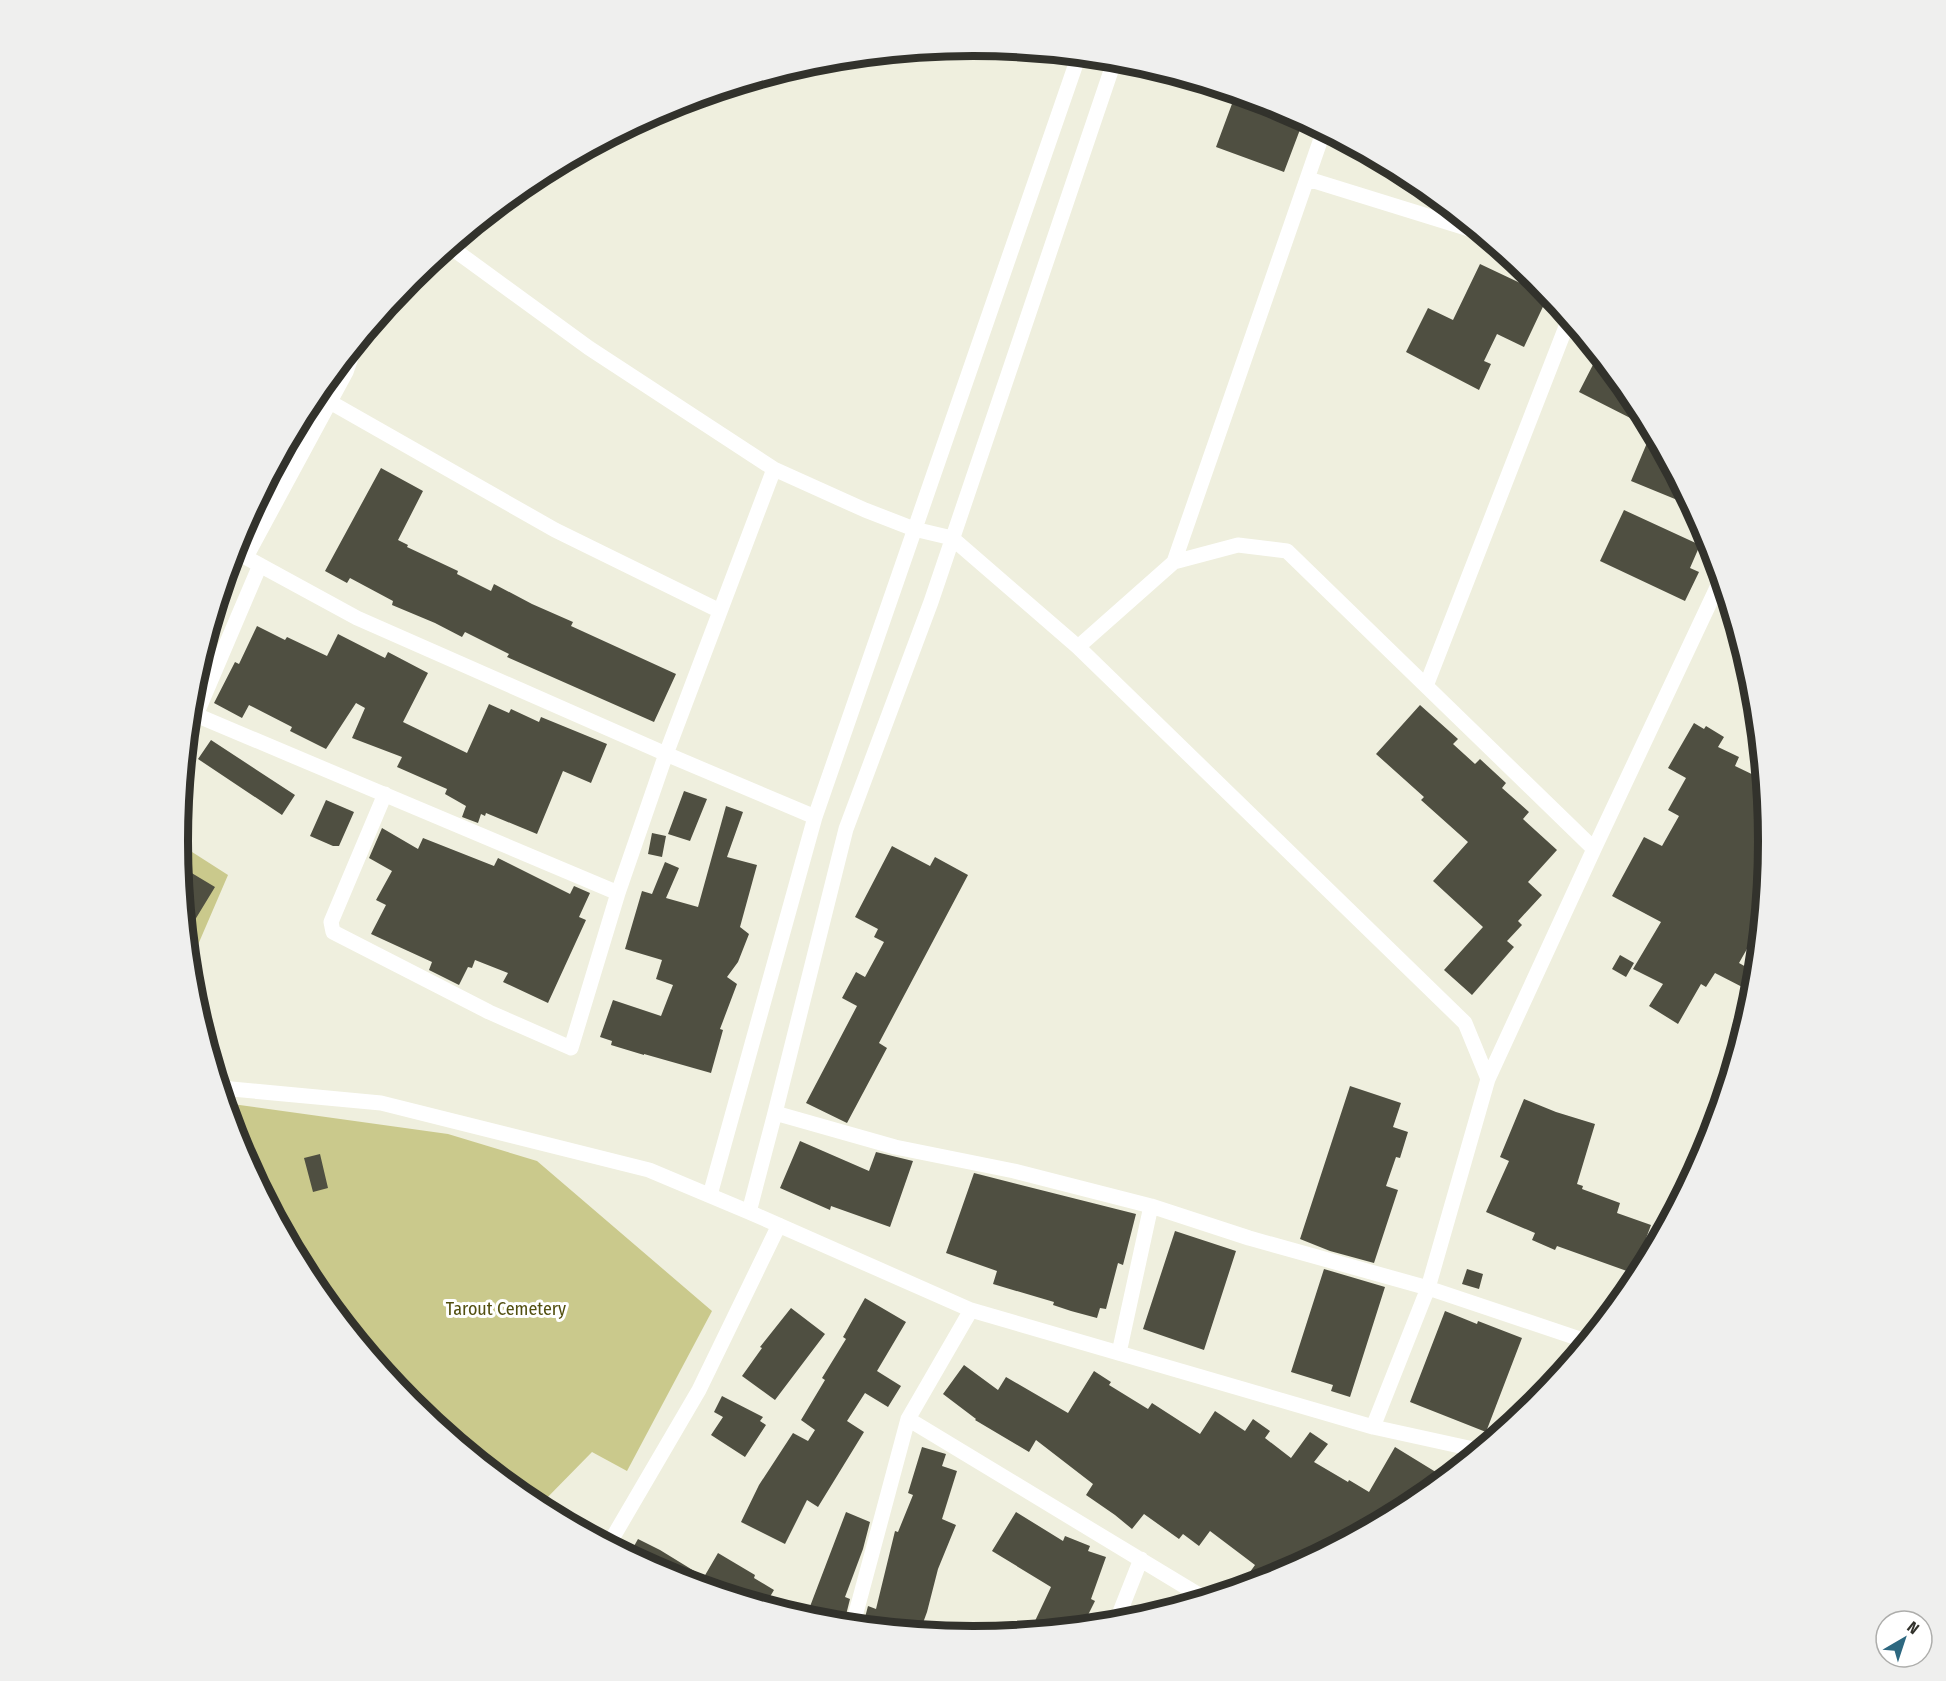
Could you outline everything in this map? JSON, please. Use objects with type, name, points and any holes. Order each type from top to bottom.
[{"type":"street","points":[[710,1196],[815,817],[1077,62]]},
{"type":"street","points":[[748,1212],[776,1113],[846,829],[931,602],[1112,68]]},
{"type":"street","points":[[1174,562],[1322,137]]},
{"type":"street","points":[[1308,178],[1462,227]]},
{"type":"street","points":[[455,250],[589,348],[774,469],[865,510],[914,529],[952,538],[1078,647],[1465,1023],[1488,1079]]},
{"type":"street","points":[[1426,686],[1566,326]]},
{"type":"street","points":[[248,541],[330,402],[348,366]]},
{"type":"street","points":[[330,402],[555,530],[720,611]]},
{"type":"street","points":[[385,795],[331,922],[333,932],[489,1012],[572,1048],[618,893],[666,754],[774,469]]},
{"type":"street","points":[[1078,647],[1174,562],[1238,545],[1287,551],[1594,849]]},
{"type":"street","points":[[242,555],[357,618],[815,817]]},
{"type":"street","points":[[200,705],[260,565]]},
{"type":"street","points":[[1372,1427],[1428,1288],[1488,1079],[1716,589]]},
{"type":"street","points":[[198,716],[618,893]]},
{"type":"street","points":[[229,1089],[381,1103],[649,1170],[971,1310],[1372,1427],[1470,1448]]},
{"type":"street","points":[[776,1113],[895,1147],[1014,1171],[1151,1206],[1305,1254],[1428,1288],[1579,1339]]},
{"type":"street","points":[[1119,1353],[1151,1206]]},
{"type":"street","points":[[613,1538],[699,1390],[779,1225]]},
{"type":"street","points":[[855,1616],[908,1419],[971,1310]]},
{"type":"street","points":[[908,1419],[1196,1593]]},
{"type":"street","points":[[1120,1611],[1141,1559]]},
{"type":"green space","points":[[188,850],[228,875],[196,949]]},
{"type":"green space","name":"Tarout Cemetery","points":[[234,1104],[448,1134],[537,1161],[712,1311],[627,1471],[592,1452],[546,1499],[495,1463],[455,1431],[418,1396],[350,1318],[320,1277],[269,1188]]},
{"type":"building","points":[[1233,100],[1301,127],[1284,172],[1216,147]]},
{"type":"building","points":[[1480,264],[1531,288],[1545,303],[1524,347],[1497,334],[1484,361],[1491,364],[1479,390],[1406,352],[1428,308],[1453,320]]},
{"type":"building","points":[[1595,361],[1637,421],[1579,392]]},
{"type":"building","points":[[1648,440],[1681,501],[1631,481]]},
{"type":"building","points":[[381,468],[423,491],[398,540],[408,545],[407,547],[458,571],[457,574],[491,591],[494,584],[573,622],[571,626],[676,674],[654,722],[507,657],[509,654],[465,632],[462,637],[392,605],[393,601],[350,578],[347,583],[325,571]]},
{"type":"building","points":[[1624,510],[1700,545],[1690,568],[1699,572],[1685,601],[1600,561]]},
{"type":"building","points":[[257,626],[285,640],[287,637],[327,656],[338,634],[385,658],[388,652],[428,673],[403,722],[467,753],[489,704],[509,713],[511,709],[539,722],[541,717],[607,744],[591,783],[563,771],[537,834],[486,813],[485,816],[481,814],[478,823],[462,817],[466,806],[445,794],[447,789],[397,767],[402,757],[352,738],[365,708],[356,703],[326,749],[290,731],[292,727],[249,705],[242,718],[214,703],[235,662],[239,664]]},
{"type":"building","points":[[1420,705],[1458,739],[1453,744],[1475,764],[1480,759],[1506,783],[1502,788],[1529,812],[1523,819],[1557,850],[1528,882],[1542,895],[1518,921],[1522,925],[1507,941],[1514,947],[1472,995],[1444,970],[1483,927],[1433,881],[1468,842],[1421,800],[1424,797],[1376,754]]},
{"type":"building","points":[[1694,723],[1704,729],[1706,726],[1724,737],[1718,747],[1739,757],[1735,766],[1755,775],[1758,840],[1751,942],[1739,963],[1747,968],[1744,988],[1715,973],[1706,987],[1701,984],[1678,1024],[1649,1006],[1663,984],[1633,969],[1661,922],[1612,896],[1644,837],[1662,846],[1679,816],[1668,810],[1686,778],[1668,768]]},
{"type":"building","points":[[211,740],[295,795],[282,815],[198,759]]},
{"type":"building","points":[[684,791],[707,799],[690,841],[668,834]]},
{"type":"building","points":[[326,800],[354,812],[339,846],[333,846],[310,836]]},
{"type":"building","points":[[726,806],[743,812],[727,857],[757,865],[740,927],[749,934],[738,962],[727,977],[737,984],[720,1029],[723,1030],[711,1073],[611,1045],[612,1041],[600,1037],[613,1000],[661,1016],[673,985],[656,979],[662,960],[625,949],[642,891],[652,894],[665,862],[679,868],[666,898],[698,907]]},
{"type":"building","points":[[382,828],[418,849],[423,838],[494,866],[498,858],[570,894],[574,886],[590,893],[579,917],[586,920],[548,1003],[503,982],[508,973],[475,960],[472,968],[468,967],[459,985],[429,970],[432,962],[371,934],[386,905],[376,900],[392,871],[369,858]]},
{"type":"building","points":[[652,833],[666,836],[662,857],[648,854]]},
{"type":"building","points":[[892,846],[930,866],[935,857],[968,875],[879,1043],[887,1048],[847,1123],[806,1103],[857,1006],[842,998],[856,972],[865,977],[884,942],[874,937],[878,929],[855,917]]},
{"type":"building","points":[[189,872],[215,887],[193,923]]},
{"type":"building","points":[[1620,955],[1634,963],[1626,977],[1612,969]]},
{"type":"building","points":[[1350,1086],[1401,1103],[1393,1127],[1408,1132],[1400,1158],[1396,1157],[1386,1186],[1398,1190],[1374,1263],[1330,1251],[1300,1239]]},
{"type":"building","points":[[1524,1099],[1595,1124],[1577,1184],[1583,1186],[1582,1189],[1620,1203],[1617,1213],[1651,1225],[1641,1252],[1629,1272],[1557,1246],[1555,1250],[1532,1240],[1535,1233],[1486,1212],[1509,1161],[1500,1157]]},
{"type":"building","points":[[800,1141],[869,1171],[876,1152],[913,1161],[890,1227],[831,1206],[830,1210],[780,1188]]},
{"type":"building","points":[[320,1154],[328,1188],[313,1192],[304,1158]]},
{"type":"building","points":[[974,1173],[1136,1214],[1123,1265],[1118,1263],[1106,1309],[1100,1308],[1097,1318],[1053,1305],[1054,1302],[993,1284],[997,1271],[946,1253]]},
{"type":"building","points":[[1175,1231],[1236,1251],[1204,1350],[1143,1329]]},
{"type":"building","points":[[1324,1269],[1385,1287],[1350,1397],[1331,1391],[1333,1385],[1291,1372]]},
{"type":"building","points":[[1467,1269],[1483,1274],[1479,1289],[1462,1284]]},
{"type":"building","points":[[865,1298],[906,1322],[877,1371],[901,1386],[888,1407],[865,1393],[847,1421],[864,1432],[818,1507],[807,1500],[785,1544],[741,1522],[759,1485],[793,1433],[808,1441],[815,1430],[801,1420],[825,1380],[822,1378],[846,1339],[843,1337]]},
{"type":"building","points":[[791,1308],[825,1334],[775,1400],[742,1376],[762,1348],[760,1347]]},
{"type":"building","points":[[1445,1311],[1522,1338],[1486,1432],[1410,1402]]},
{"type":"building","points":[[964,1365],[998,1390],[1006,1377],[1068,1413],[1094,1371],[1111,1382],[1109,1385],[1148,1409],[1152,1403],[1200,1434],[1215,1411],[1245,1431],[1253,1419],[1270,1431],[1265,1438],[1291,1458],[1310,1432],[1328,1444],[1314,1462],[1369,1492],[1395,1447],[1437,1473],[1409,1493],[1320,1545],[1253,1574],[1250,1572],[1255,1565],[1210,1531],[1199,1546],[1183,1534],[1179,1539],[1144,1514],[1132,1529],[1086,1495],[1093,1484],[1036,1440],[1029,1452],[975,1420],[943,1394]]},
{"type":"building","points":[[722,1396],[763,1417],[760,1421],[766,1425],[745,1457],[711,1435],[723,1417],[714,1412]]},
{"type":"building","points":[[922,1447],[946,1454],[942,1466],[957,1471],[942,1519],[956,1525],[938,1569],[927,1612],[923,1624],[865,1618],[868,1606],[876,1609],[895,1531],[898,1532],[913,1495],[908,1493]]},
{"type":"building","points":[[846,1512],[870,1522],[863,1549],[845,1597],[850,1599],[846,1615],[810,1608]]},
{"type":"building","points":[[1016,1512],[1063,1541],[1065,1536],[1090,1546],[1088,1551],[1106,1557],[1091,1599],[1095,1601],[1087,1617],[1039,1623],[1035,1621],[1051,1587],[992,1551]]},
{"type":"building","points":[[638,1539],[704,1577],[718,1553],[755,1575],[754,1578],[774,1590],[769,1599],[721,1584],[633,1548]]}]
